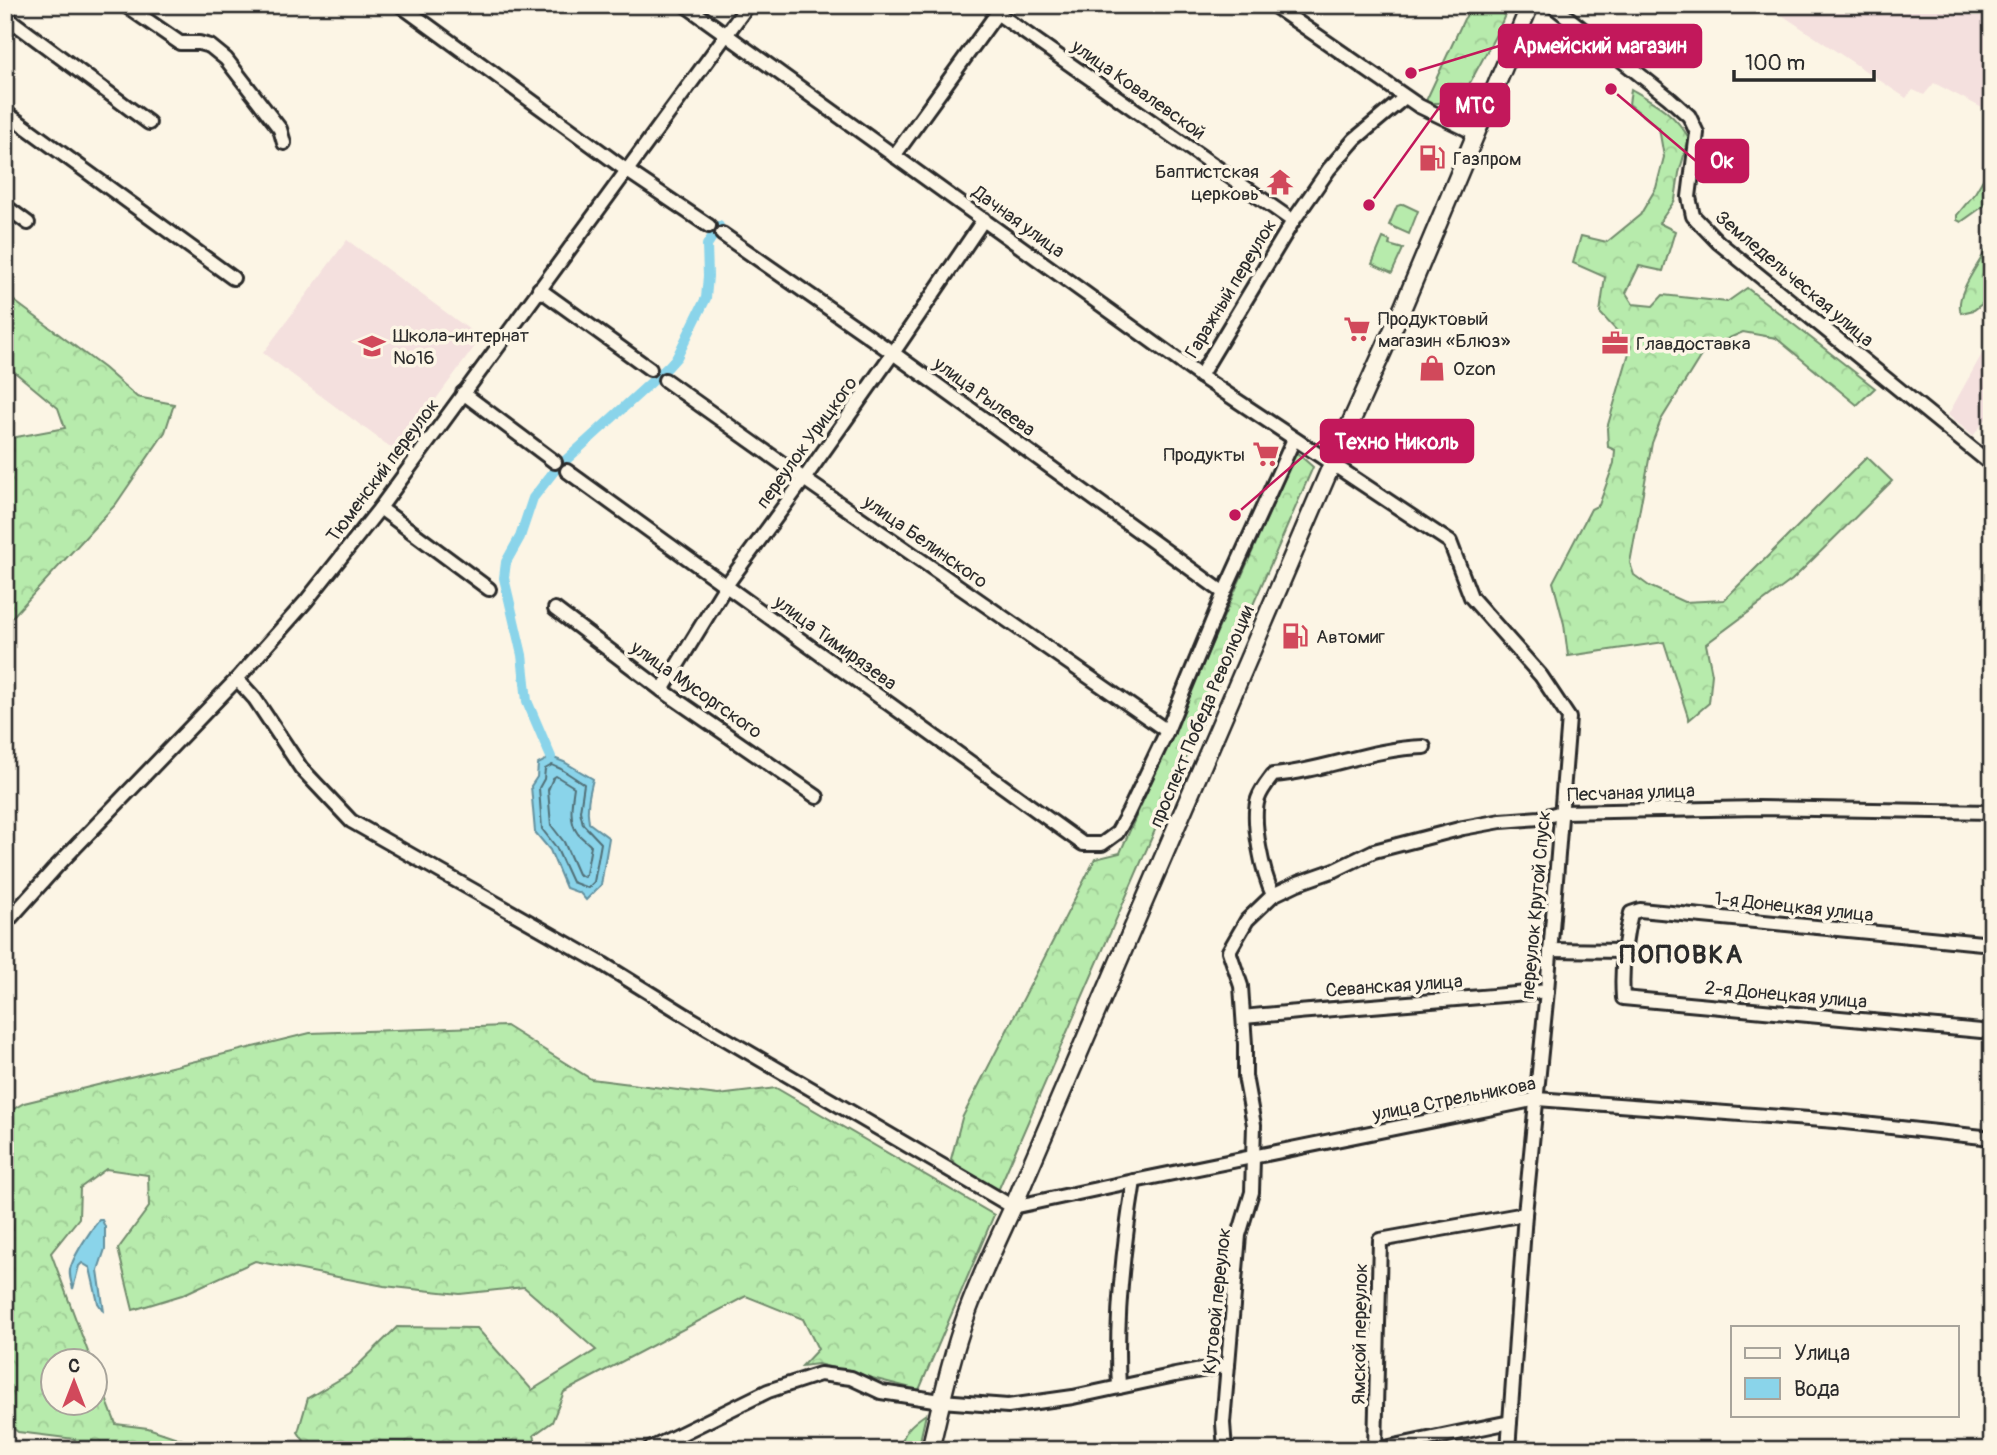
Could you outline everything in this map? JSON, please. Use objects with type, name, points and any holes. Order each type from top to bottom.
[{"type":"main road","name":"проспект Победа Революции","points":[[930,1450],[941,1401],[967,1314],[984,1269],[1332,464],[1403,307],[1530,5]]},
{"type":"street","points":[[125,5],[180,43],[210,46],[226,59],[280,129],[284,143]]},
{"type":"street","points":[[400,5],[626,170],[709,226]]},
{"type":"street","name":"Дачная улица","points":[[685,5],[1200,376],[1332,464]]},
{"type":"street","name":"Тюменский переулок","points":[[5,924],[307,600],[380,509],[748,5]]},
{"type":"street","name":"Земледельческая улица","points":[[1552,5],[1689,116],[1698,133],[1689,197],[1693,216],[1718,242],[1992,465]]},
{"type":"street","points":[[1281,8],[1419,106],[1477,134]]},
{"type":"street","points":[[894,156],[1000,9]]},
{"type":"street","name":"улица Ковалевской","points":[[1000,9],[1293,220]]},
{"type":"street","points":[[5,16],[149,123]]},
{"type":"street","name":"Гаражный переулок","points":[[1200,376],[1293,220],[1329,169],[1354,139],[1405,97]]},
{"type":"street","points":[[5,112],[233,278]]},
{"type":"street","points":[[5,206],[28,223]]},
{"type":"street","name":"переулок Урицкого","points":[[662,690],[725,587],[804,480],[984,219]]},
{"type":"street","name":"улица Рылеева","points":[[722,234],[893,353],[1224,593]]},
{"type":"street","points":[[539,289],[650,369]]},
{"type":"street","name":"улица Белинского","points":[[665,380],[804,480],[1167,731]]},
{"type":"street","points":[[463,393],[555,462]]},
{"type":"street","points":[[1167,731],[1224,593],[1293,439]]},
{"type":"street","name":"переулок Крутой Спуск","points":[[1332,464],[1450,542],[1471,597],[1541,676],[1569,718],[1507,1450]]},
{"type":"street","name":"улица Тимирязева","points":[[567,471],[1083,844],[1102,844],[1117,833],[1167,731]]},
{"type":"street","points":[[380,509],[489,589]]},
{"type":"street","name":"улица Мусоргского","points":[[555,609],[662,690],[817,797]]},
{"type":"street","points":[[237,678],[255,699],[300,768],[351,821],[603,964],[1013,1207]]},
{"type":"street","points":[[1273,895],[1261,864],[1256,818],[1259,797],[1273,775],[1329,766],[1403,747],[1424,747]]},
{"type":"street","name":"Песчаная улица","points":[[1229,951],[1247,920],[1273,895],[1374,851],[1462,828],[1540,818],[1562,812],[1759,808],[1992,812]]},
{"type":"street","name":"1-я Донецкая улица","points":[[1623,951],[1631,914],[1640,910],[1992,944]]},
{"type":"street","points":[[1550,950],[1623,951]]},
{"type":"street","name":"Кутовой переулок","points":[[1225,1450],[1223,1423],[1239,1235],[1252,1192],[1254,1125],[1245,1076],[1241,986],[1229,951]]},
{"type":"street","name":"2-я Донецкая улица","points":[[1623,951],[1623,998],[1992,1032]]},
{"type":"street","name":"Севанская улица","points":[[1244,1017],[1547,991]]},
{"type":"street","name":"улица Стрельникова","points":[[1013,1207],[1537,1099],[1836,1121],[1992,1138]]},
{"type":"street","points":[[1119,1387],[1117,1365],[1120,1289],[1133,1181]]},
{"type":"street","name":"Ямской переулок","points":[[1375,1450],[1380,1240],[1525,1214]]},
{"type":"street","points":[[648,1450],[768,1391],[820,1374],[851,1378],[881,1392],[941,1401],[1008,1406],[1228,1366]]},
{"type":"street","points":[[1375,1450],[1510,1422]]},
{"type":"shaded area","points":[[1767,5],[1992,5],[1992,113],[1934,83],[1924,95],[1913,90],[1906,98]]},
{"type":"shaded area","name":"Школа-интернат №16","points":[[347,240],[481,338],[397,452],[263,353]]},
{"type":"shaded area","points":[[1992,336],[1992,421],[1987,418],[1973,436],[1948,415]]},
{"type":"green space","points":[[1475,5],[1509,5],[1459,103],[1425,103],[1464,19]]},
{"type":"green space","points":[[1631,89],[1657,104],[1689,138],[1675,200],[1659,223],[1675,231],[1663,271],[1639,266],[1626,293],[1633,304],[1653,306],[1663,295],[1727,302],[1747,288],[1875,388],[1857,405],[1776,338],[1743,332],[1718,343],[1702,354],[1661,420],[1652,443],[1630,563],[1634,575],[1649,586],[1684,602],[1724,600],[1867,457],[1892,481],[1792,580],[1706,644],[1712,674],[1709,703],[1689,720],[1664,642],[1568,656],[1564,624],[1553,582],[1591,509],[1599,505],[1614,463],[1615,450],[1608,447],[1607,428],[1631,346],[1600,313],[1605,277],[1573,263],[1581,236],[1607,242],[1640,215],[1656,188],[1664,157],[1659,128],[1629,104]]},
{"type":"green space","points":[[1992,164],[1992,200],[1961,222],[1957,220],[1957,215],[1975,193]]},
{"type":"green space","points":[[1403,204],[1418,211],[1409,234],[1389,225],[1397,206]]},
{"type":"green space","points":[[1383,238],[1390,241],[1389,245],[1403,249],[1392,273],[1372,264]]},
{"type":"green space","points":[[1992,238],[1992,296],[1974,310],[1961,313],[1961,296],[1965,286]]},
{"type":"green space","points":[[5,294],[104,368],[137,397],[174,404],[165,432],[116,504],[5,625],[5,437],[65,428],[58,408],[5,364]]},
{"type":"green space","points":[[1296,452],[1313,467],[997,1193],[969,1176],[951,1159],[962,1118],[1095,859],[1120,853]]},
{"type":"green space","points":[[506,1026],[591,1079],[718,1095],[776,1088],[994,1215],[919,1390],[818,1364],[802,1366],[818,1349],[803,1319],[746,1296],[564,1392],[552,1422],[534,1435],[538,1450],[310,1450],[298,1432],[308,1398],[349,1374],[397,1327],[477,1328],[532,1390],[596,1350],[524,1287],[460,1294],[384,1286],[255,1261],[182,1295],[133,1310],[118,1249],[149,1207],[148,1175],[106,1169],[80,1188],[79,1218],[51,1253],[86,1346],[38,1346],[38,1416],[108,1416],[108,1403],[116,1424],[148,1428],[192,1443],[191,1450],[71,1450],[75,1439],[18,1432],[5,1422],[5,1234],[13,1230],[9,1199],[5,1196],[5,1114],[24,1103],[310,1033]]},
{"type":"green space","points":[[926,1414],[918,1450],[900,1450],[908,1429]]},
{"type":"water","points":[[551,757],[593,779],[588,806],[589,823],[609,838],[601,885],[586,900],[580,893],[566,888],[550,850],[535,832],[531,786],[537,777],[538,764]]},
{"type":"water","points":[[99,1220],[102,1220],[105,1227],[105,1249],[98,1270],[104,1312],[98,1303],[90,1268],[82,1263],[79,1266],[73,1289],[70,1274],[76,1254]]},
{"type":"waterway","points":[[551,757],[527,701],[522,655],[504,578],[506,562],[520,537],[533,498],[555,470],[677,357],[706,298],[707,245],[719,226]]},
{"type":"place","name":"Армейский магазин","points":[[1411,73]]},
{"type":"place","name":"Ок","points":[[1611,89]]},
{"type":"place","name":"Газпром","points":[[1432,158]]},
{"type":"place","name":"Баптистская церковь","points":[[1280,182]]},
{"type":"place","name":"МТС","points":[[1369,205]]},
{"type":"place","name":"Продуктовый магазин «Блюз»","points":[[1357,329]]},
{"type":"place","name":"Главдоставка","points":[[1615,343]]},
{"type":"place","name":"Школа-интернат №16","points":[[372,346]]},
{"type":"place","name":"Ozon","points":[[1432,368]]},
{"type":"place","name":"Продукты","points":[[1266,454]]},
{"type":"place","name":"Техно Николь","points":[[1235,515]]},
{"type":"place","name":"Автомиг","points":[[1295,636]]},
{"type":"district","name":"ПОПОВКА","points":[[1682,954]]}]
